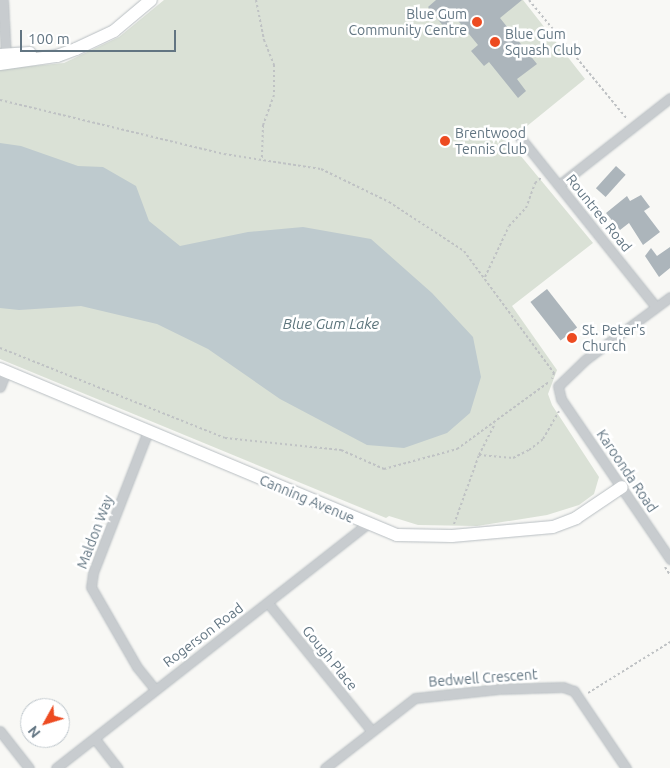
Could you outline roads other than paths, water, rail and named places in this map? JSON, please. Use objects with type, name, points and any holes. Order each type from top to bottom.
[{"type":"street","points":[[3,0],[3,59]]},
{"type":"street","points":[[3,59],[46,50],[76,41],[109,24],[139,0]]},
{"type":"street","points":[[3,59],[57,56],[88,44],[114,30],[151,0]]},
{"type":"street","points":[[559,185],[670,98]]},
{"type":"street","name":"Rountree Road","points":[[519,136],[656,307]]},
{"type":"street","points":[[656,307],[670,297]]},
{"type":"street","name":"Karoonda Road","points":[[656,307],[565,377],[558,386],[561,399],[670,560]]},
{"type":"street","points":[[0,387],[3,370]]},
{"type":"street","name":"Canning Avenue","points":[[3,370],[367,524],[413,537],[452,536],[553,527],[576,518],[622,488]]},
{"type":"street","name":"Maldon Way","points":[[148,431],[93,573],[91,587],[137,667],[154,689]]},
{"type":"street","name":"Rogerson Road","points":[[56,768],[95,739],[154,689],[268,603],[367,524]]},
{"type":"street","name":"Gough Place","points":[[268,603],[371,730]]},
{"type":"street","name":"Bedwell Crescent","points":[[325,768],[371,730],[415,698],[433,694],[563,687],[574,691],[580,698],[626,768]]},
{"type":"street","points":[[0,731],[28,768]]},
{"type":"street","points":[[95,739],[118,768]]},
{"type":"water","name":"Blue Gum Lake","points":[[0,143],[21,146],[78,166],[103,167],[136,186],[149,221],[180,246],[248,232],[303,227],[371,239],[432,293],[473,337],[481,377],[470,413],[447,433],[404,448],[367,445],[280,399],[208,349],[157,324],[81,306],[19,310],[0,308]]},
{"type":"place","name":"Blue Gum Community Centre","points":[[477,22]]},
{"type":"place","name":"Blue Gum Squash Club","points":[[495,42]]},
{"type":"place","name":"Brentwood Tennis Club","points":[[445,141]]},
{"type":"place","name":"St. Peter's Church","points":[[572,338]]}]
